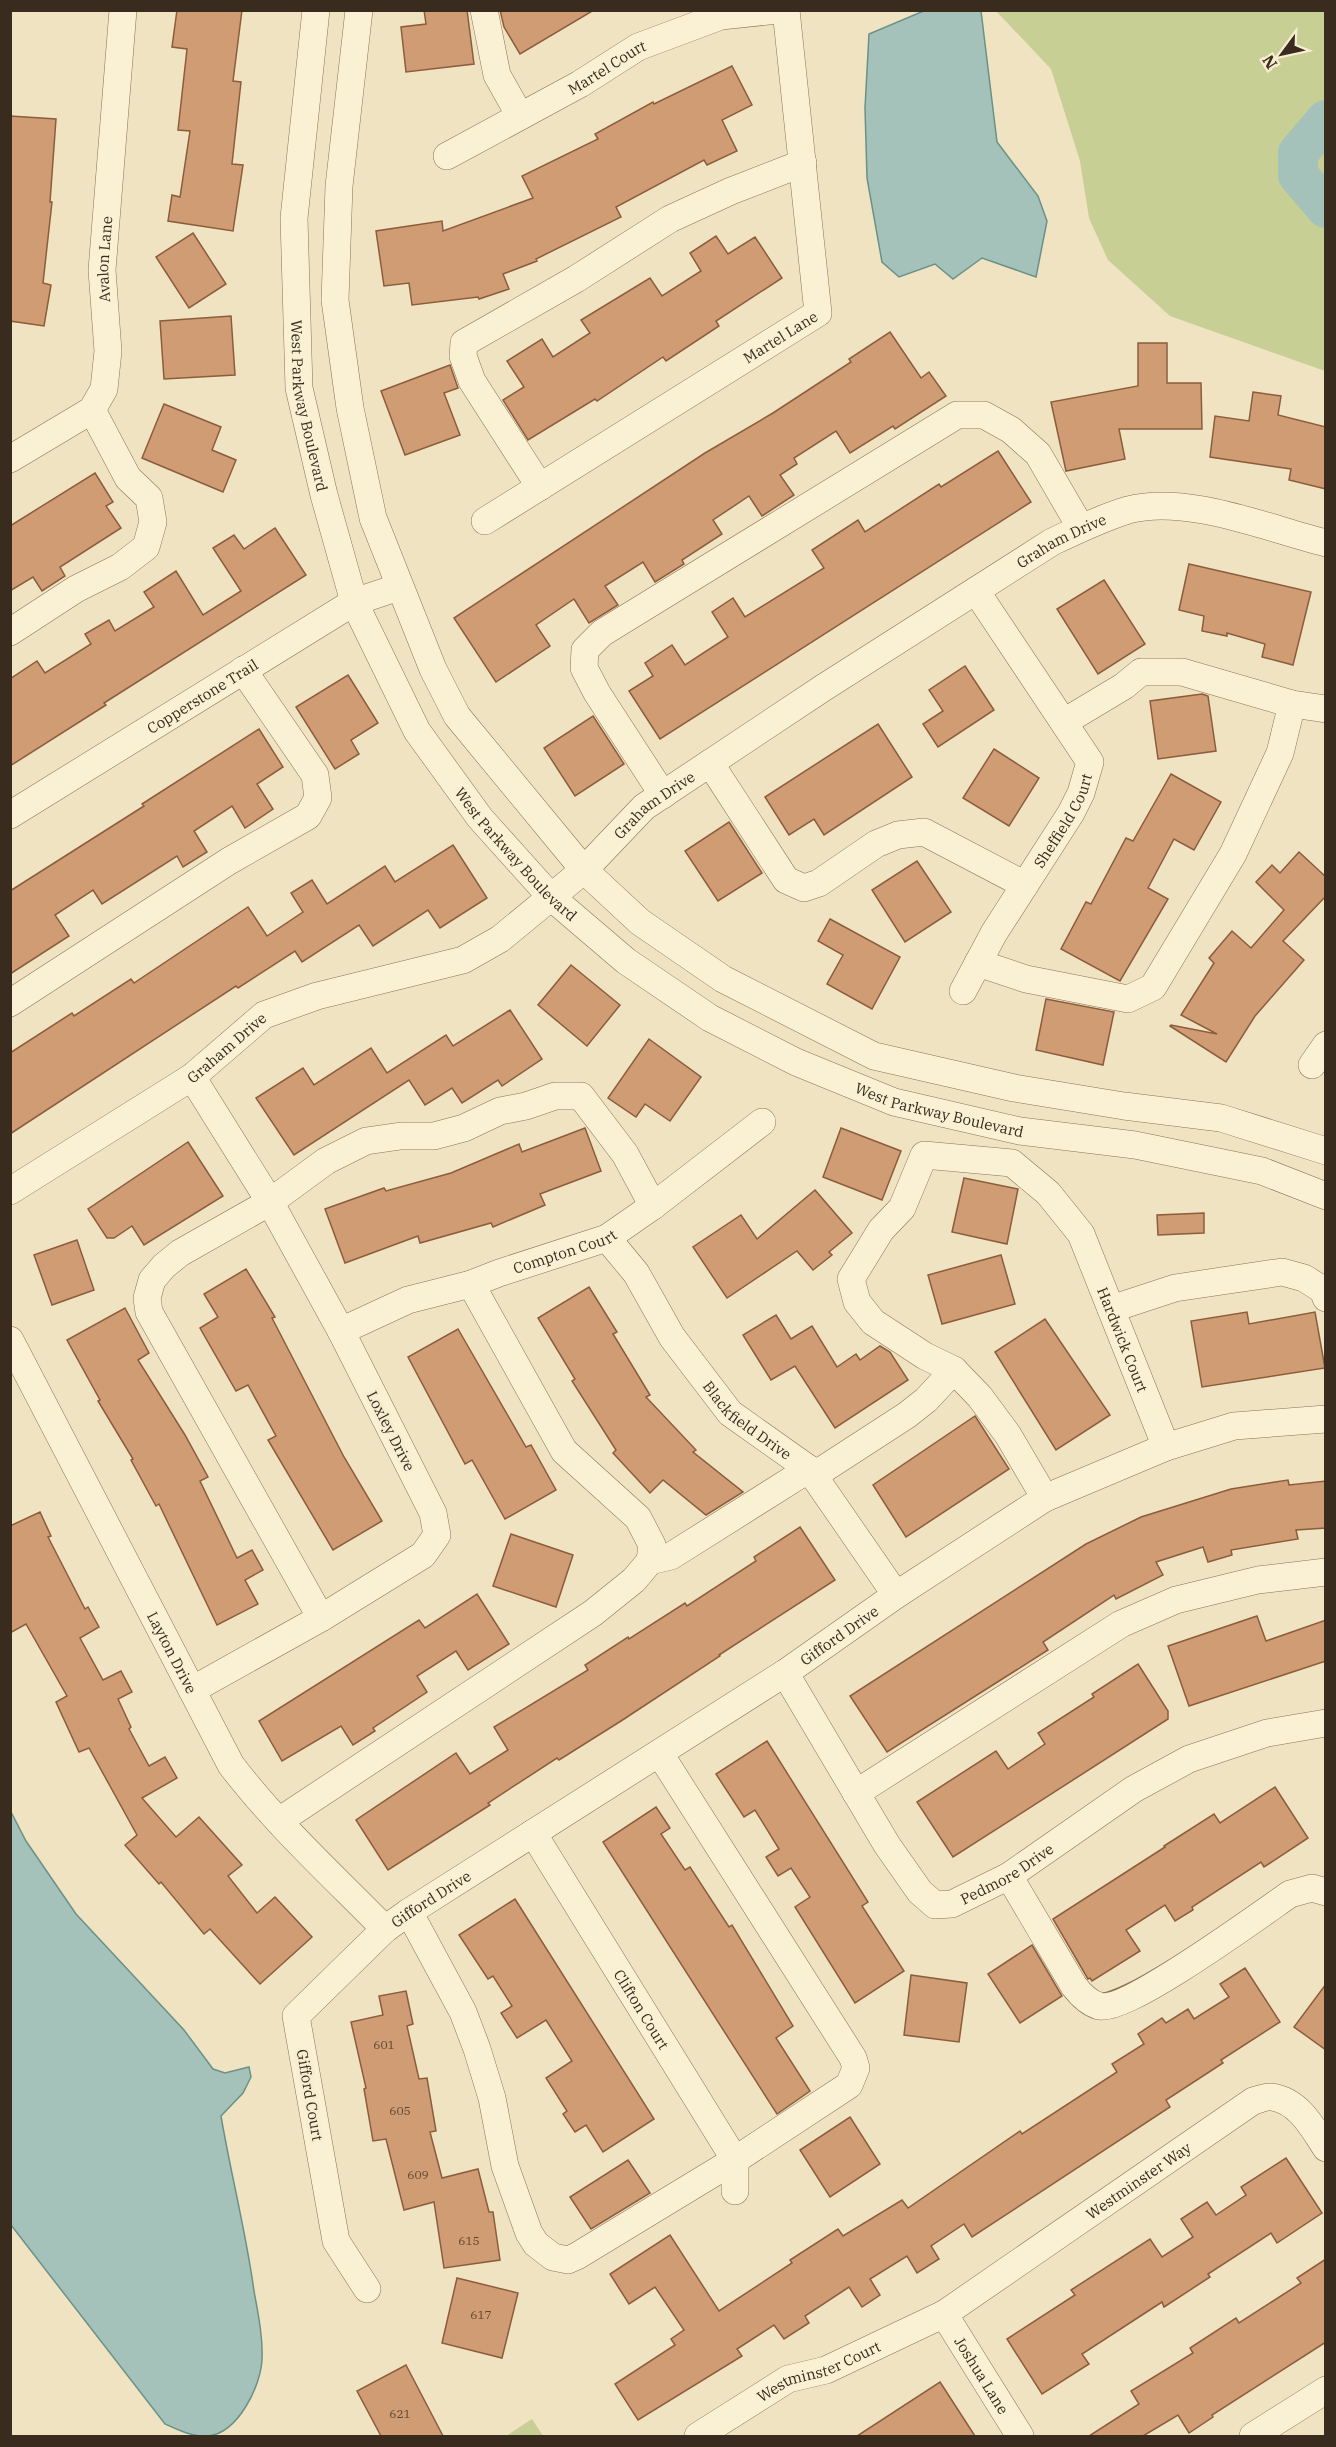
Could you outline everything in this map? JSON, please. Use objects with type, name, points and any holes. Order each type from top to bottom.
[{"type":"street","name":"Avalon Lane","points":[[92,410],[104,389],[108,351],[102,270],[123,10]]},
{"type":"street","name":"West Parkway Boulevard","points":[[316,10],[294,218],[299,388],[324,495],[354,602],[417,730],[480,818],[551,897],[626,961],[710,1018],[796,1062],[894,1102],[1020,1131],[1135,1144],[1262,1171],[1326,1196]]},
{"type":"street","points":[[359,10],[339,186],[334,300],[350,408],[373,519],[433,669],[457,716],[584,870],[640,922],[723,979],[874,1056],[1014,1088],[1124,1106],[1221,1118],[1326,1151]]},
{"type":"street","points":[[484,10],[497,75],[520,116]]},
{"type":"street","name":"Martel Court","points":[[447,156],[580,84],[638,47],[721,16],[779,10]]},
{"type":"street","name":"Martel Lane","points":[[485,521],[818,313],[786,10]]},
{"type":"street","points":[[540,487],[472,381],[463,356],[464,343],[576,279],[670,219],[731,190],[802,162]]},
{"type":"street","points":[[10,459],[92,410],[128,478],[149,498],[153,522],[146,547],[120,567],[76,590],[10,632]]},
{"type":"street","points":[[663,795],[584,669],[585,650],[602,633],[957,415],[984,415],[1011,430],[1038,454],[1081,528]]},
{"type":"street","name":"Graham Drive","points":[[10,1191],[192,1077],[264,1015],[317,996],[463,960],[500,939],[584,870],[644,807],[823,688],[1052,542],[1081,528],[1130,510],[1168,506],[1238,517],[1326,543]]},
{"type":"street","name":"Copperstone Trail","points":[[10,815],[354,602],[399,587]]},
{"type":"street","name":"Sheffield Court","points":[[963,991],[1081,793],[1090,762],[976,591]]},
{"type":"street","points":[[10,1003],[229,861],[308,816],[318,798],[315,775],[243,670]]},
{"type":"street","points":[[1064,722],[1124,686],[1141,672],[1182,672],[1292,704],[1326,709]]},
{"type":"street","points":[[978,963],[1026,979],[1128,999],[1153,987],[1233,854],[1280,753],[1292,704]]},
{"type":"street","points":[[710,764],[786,880],[804,888],[819,883],[876,844],[898,835],[924,832],[1025,885]]},
{"type":"street","name":"Loxley Drive","points":[[192,1077],[270,1202],[341,1331],[433,1513],[437,1535],[423,1555],[321,1618],[192,1690]]},
{"type":"street","points":[[321,1618],[149,1312],[147,1299],[152,1280],[180,1253],[270,1202],[326,1161],[366,1141],[401,1136],[434,1136],[464,1128],[500,1111],[526,1106],[555,1096],[581,1096],[625,1154],[653,1206]]},
{"type":"street","name":"Compton Court","points":[[341,1331],[408,1300],[471,1284],[607,1238],[653,1206],[762,1122]]},
{"type":"street","name":"Hardwick Court","points":[[954,1370],[925,1356],[873,1322],[857,1302],[851,1279],[881,1230],[902,1208],[924,1155],[1012,1163],[1048,1193],[1081,1234],[1166,1447]]},
{"type":"street","name":"Blackfield Drive","points":[[607,1238],[636,1273],[672,1337],[730,1413],[811,1473],[896,1595]]},
{"type":"street","points":[[1111,1310],[1175,1288],[1282,1272],[1304,1278],[1323,1290],[1326,1298]]},
{"type":"street","points":[[279,1821],[593,1613],[634,1580],[650,1561],[652,1545],[638,1518],[564,1451],[471,1284]]},
{"type":"street","name":"Layton Drive","points":[[10,1340],[231,1765],[279,1821],[385,1929]]},
{"type":"street","points":[[650,1561],[671,1556],[907,1415],[926,1400],[954,1370],[980,1397],[1008,1435],[1045,1498]]},
{"type":"street","name":"Gifford Drive","points":[[385,1929],[785,1673],[896,1595],[1045,1498],[1166,1447],[1234,1426],[1326,1419]]},
{"type":"street","points":[[856,1793],[1121,1624],[1176,1600],[1258,1580],[1326,1572]]},
{"type":"street","name":"Pedmore Drive","points":[[785,1673],[887,1845],[920,1892],[935,1905],[952,1904],[1009,1876],[1134,1789],[1189,1759],[1267,1733],[1326,1723]]},
{"type":"street","points":[[409,1912],[466,2022],[492,2098],[505,2166],[529,2233],[536,2244],[553,2257],[568,2260],[577,2256],[735,2160],[849,2085],[856,2068],[853,2058],[660,1754]]},
{"type":"street","name":"Clifton Court","points":[[533,1833],[735,2160]]},
{"type":"street","points":[[1009,1876],[1074,1986],[1082,1996],[1100,2006],[1119,2003],[1147,1990],[1290,1894],[1312,1887],[1326,1892]]},
{"type":"street","name":"Gifford Court","points":[[367,2289],[336,2241],[296,2016],[385,1929]]},
{"type":"street","name":"Westminster Way","points":[[944,2314],[1253,2101],[1271,2097],[1287,2103],[1304,2115],[1326,2148]]},
{"type":"street","points":[[735,2160],[735,2191]]},
{"type":"street","name":"Westminster Court","points":[[698,2436],[788,2379],[826,2370],[944,2314]]},
{"type":"street","name":"Joshua Lane","points":[[944,2314],[1020,2436]]},
{"type":"street","points":[[1253,2436],[1326,2390]]},
{"type":"green space","points":[[996,11],[1325,11],[1325,371],[1170,316],[1108,260],[1089,218],[1080,161],[1051,69]]},
{"type":"green space","points":[[532,2419],[543,2436],[506,2436]]},
{"type":"water","points":[[926,10],[981,11],[997,142],[1038,196],[1047,221],[1036,277],[982,258],[953,279],[935,264],[899,277],[882,262],[867,178],[865,108],[869,34]]},
{"type":"water","points":[[10,1810],[26,1841],[76,1914],[184,2030],[213,2069],[225,2073],[249,2067],[251,2077],[243,2093],[221,2116],[251,2269],[261,2334],[262,2359],[257,2382],[246,2406],[229,2426],[219,2433],[208,2436],[197,2435],[165,2424],[11,2225]]},
{"type":"building","points":[[177,10],[242,10],[233,81],[241,82],[232,164],[243,165],[233,231],[168,221],[172,195],[180,197],[190,131],[178,130],[187,49],[172,47]]},
{"type":"building","points":[[424,10],[467,10],[474,64],[406,72],[401,27],[426,24]]},
{"type":"building","points":[[500,10],[594,10],[520,54],[504,27]]},
{"type":"building","points":[[732,66],[752,105],[722,120],[737,151],[707,165],[704,160],[616,207],[621,217],[536,259],[537,261],[503,274],[509,289],[479,299],[478,297],[412,305],[409,283],[384,286],[376,231],[442,221],[443,231],[533,198],[522,176],[598,139],[595,134],[653,102],[654,104]]},
{"type":"building","points":[[10,116],[56,119],[50,202],[52,202],[43,283],[51,285],[44,326],[10,321]]},
{"type":"building","points":[[193,233],[226,284],[189,308],[156,257]]},
{"type":"building","points":[[716,236],[728,254],[755,237],[782,278],[716,321],[719,326],[666,361],[663,357],[597,401],[595,399],[528,440],[503,400],[524,387],[507,361],[542,339],[553,357],[590,333],[581,320],[650,278],[662,296],[701,271],[690,253]]},
{"type":"building","points":[[231,316],[235,375],[164,379],[160,321]]},
{"type":"building","points":[[890,332],[921,378],[929,372],[946,396],[895,429],[893,426],[850,453],[836,431],[794,458],[797,464],[780,475],[794,495],[762,516],[749,496],[713,520],[722,534],[682,560],[684,564],[655,582],[643,562],[605,586],[618,605],[589,623],[574,599],[536,625],[550,646],[496,682],[454,618],[705,453],[773,413],[851,362],[849,359]]},
{"type":"building","points":[[1138,343],[1167,343],[1167,383],[1201,383],[1202,429],[1119,429],[1125,459],[1066,471],[1051,402],[1138,386]]},
{"type":"building","points":[[450,365],[458,388],[444,393],[460,435],[405,455],[381,391]]},
{"type":"building","points":[[1253,392],[1281,396],[1278,415],[1326,427],[1326,489],[1289,480],[1291,469],[1210,457],[1215,416],[1249,421]]},
{"type":"building","points":[[164,404],[221,427],[212,450],[236,460],[223,492],[142,458]]},
{"type":"building","points":[[998,451],[1031,502],[660,739],[629,691],[653,676],[645,663],[672,645],[685,665],[728,637],[712,612],[733,598],[745,617],[824,568],[812,550],[858,520],[865,532],[939,484],[941,487]]},
{"type":"building","points":[[95,473],[113,502],[106,506],[121,528],[60,567],[65,576],[42,591],[33,577],[10,591],[10,526]]},
{"type":"building","points":[[275,528],[306,575],[104,703],[106,705],[10,766],[10,679],[37,661],[45,673],[91,644],[85,634],[109,620],[115,631],[154,607],[144,592],[176,571],[203,615],[241,591],[213,548],[234,535],[244,549]]},
{"type":"building","points":[[1189,564],[1311,592],[1293,665],[1262,657],[1265,644],[1227,633],[1227,636],[1202,631],[1204,616],[1179,610]]},
{"type":"building","points":[[1104,580],[1145,644],[1098,674],[1057,609]]},
{"type":"building","points":[[965,666],[994,710],[938,747],[923,724],[943,711],[929,690]]},
{"type":"building","points":[[348,675],[378,723],[351,740],[359,754],[335,769],[296,707]]},
{"type":"building","points":[[1202,694],[1208,696],[1216,751],[1158,759],[1150,701]]},
{"type":"building","points":[[593,716],[624,764],[575,796],[544,748]]},
{"type":"building","points":[[878,724],[912,777],[824,835],[814,819],[789,835],[765,797]]},
{"type":"building","points":[[259,729],[283,767],[257,784],[273,809],[245,828],[232,806],[194,831],[207,852],[183,867],[177,856],[102,904],[93,890],[55,915],[69,936],[10,974],[10,891],[144,806],[142,804]]},
{"type":"building","points":[[994,749],[1039,778],[1009,826],[963,798]]},
{"type":"building","points":[[1171,774],[1221,802],[1194,850],[1174,839],[1148,888],[1168,899],[1120,981],[1061,949],[1086,902],[1091,904],[1126,838],[1133,841]]},
{"type":"building","points":[[729,822],[762,873],[718,901],[685,851]]},
{"type":"building","points":[[453,845],[487,898],[440,928],[428,910],[373,946],[359,925],[302,962],[295,951],[238,988],[236,986],[10,1134],[10,1053],[72,1013],[74,1016],[131,979],[134,983],[248,907],[267,936],[303,912],[291,893],[312,880],[327,904],[385,866],[395,882]]},
{"type":"building","points":[[1299,852],[1326,877],[1326,896],[1283,941],[1304,960],[1255,1016],[1226,1062],[1170,1026],[1217,1034],[1181,1015],[1214,963],[1209,958],[1232,931],[1251,948],[1284,910],[1256,882],[1272,865],[1280,873]]},
{"type":"building","points":[[917,861],[951,912],[905,942],[872,890]]},
{"type":"building","points":[[830,919],[900,957],[872,1009],[827,984],[843,955],[818,941]]},
{"type":"building","points":[[571,965],[620,1005],[587,1046],[538,1005]]},
{"type":"building","points":[[1046,999],[1114,1012],[1103,1065],[1036,1050]]},
{"type":"building","points":[[510,1010],[542,1059],[502,1086],[498,1080],[462,1103],[452,1088],[425,1105],[409,1080],[294,1155],[256,1098],[303,1068],[314,1085],[371,1048],[387,1073],[446,1035],[453,1046]]},
{"type":"building","points":[[649,1039],[701,1077],[670,1121],[645,1104],[636,1117],[608,1098]]},
{"type":"building","points":[[585,1128],[601,1171],[540,1194],[545,1205],[493,1227],[491,1223],[420,1243],[418,1236],[345,1263],[325,1209],[384,1188],[386,1191],[451,1173],[519,1144],[522,1152]]},
{"type":"building","points":[[841,1128],[901,1151],[882,1200],[823,1177]]},
{"type":"building","points":[[188,1142],[223,1196],[144,1245],[132,1226],[114,1238],[107,1238],[88,1209]]},
{"type":"building","points":[[964,1178],[1018,1189],[1007,1244],[952,1232]]},
{"type":"building","points":[[815,1190],[852,1233],[829,1252],[832,1255],[813,1270],[797,1251],[727,1298],[693,1247],[741,1215],[757,1239]]},
{"type":"building","points":[[1204,1213],[1204,1233],[1158,1235],[1157,1215]]},
{"type":"building","points":[[77,1240],[94,1290],[52,1305],[34,1255]]},
{"type":"building","points":[[1001,1255],[1015,1304],[942,1324],[928,1275]]},
{"type":"building","points":[[246,1269],[275,1317],[272,1318],[344,1457],[382,1521],[333,1550],[268,1440],[276,1436],[248,1385],[236,1391],[200,1328],[218,1317],[204,1294]]},
{"type":"building","points":[[589,1287],[617,1332],[613,1334],[650,1395],[646,1397],[696,1450],[693,1452],[743,1492],[706,1515],[663,1480],[650,1493],[613,1453],[616,1450],[572,1381],[575,1379],[538,1318]]},
{"type":"building","points":[[125,1308],[149,1353],[138,1360],[185,1435],[208,1477],[200,1481],[237,1558],[252,1550],[263,1570],[245,1580],[258,1604],[217,1625],[159,1504],[156,1506],[131,1460],[133,1459],[98,1401],[100,1400],[67,1340]]},
{"type":"building","points":[[1247,1312],[1249,1324],[1315,1312],[1325,1368],[1202,1387],[1191,1321]]},
{"type":"building","points":[[776,1315],[791,1339],[812,1326],[837,1367],[856,1354],[860,1360],[880,1346],[890,1352],[908,1380],[835,1428],[795,1366],[771,1380],[743,1335]]},
{"type":"building","points":[[1045,1319],[1110,1415],[1056,1450],[995,1352]]},
{"type":"building","points":[[458,1329],[526,1447],[531,1445],[556,1490],[505,1519],[472,1460],[465,1464],[408,1357]]},
{"type":"building","points":[[975,1416],[1009,1469],[906,1537],[873,1485]]},
{"type":"building","points":[[1288,1480],[1289,1485],[1326,1481],[1326,1528],[1296,1530],[1298,1539],[1231,1550],[1232,1555],[1208,1562],[1203,1547],[1156,1562],[1163,1575],[1116,1599],[1114,1595],[1043,1642],[1048,1650],[887,1752],[850,1696],[1086,1544],[1141,1517],[1231,1489]]},
{"type":"building","points":[[40,1512],[51,1536],[48,1537],[85,1609],[88,1607],[99,1627],[80,1638],[103,1680],[121,1671],[132,1692],[118,1699],[131,1727],[129,1729],[149,1766],[165,1757],[177,1778],[142,1798],[176,1837],[199,1817],[242,1865],[228,1876],[257,1913],[275,1897],[312,1937],[260,1984],[210,1929],[204,1934],[161,1882],[159,1884],[125,1845],[137,1835],[89,1748],[79,1752],[56,1702],[67,1696],[26,1624],[10,1633],[10,1526]]},
{"type":"building","points":[[800,1527],[835,1580],[621,1721],[559,1760],[557,1758],[488,1803],[490,1805],[388,1870],[356,1820],[456,1753],[470,1774],[508,1750],[494,1727],[588,1670],[585,1665],[628,1637],[629,1639],[685,1603],[687,1606],[756,1561],[754,1557]]},
{"type":"building","points":[[511,1534],[573,1555],[556,1607],[493,1586]]},
{"type":"building","points":[[477,1594],[509,1644],[468,1670],[456,1651],[417,1676],[427,1692],[373,1728],[375,1731],[353,1745],[341,1726],[282,1761],[259,1721],[419,1620],[425,1628]]},
{"type":"building","points":[[1257,1616],[1266,1641],[1326,1620],[1326,1661],[1189,1706],[1168,1646]]},
{"type":"building","points":[[1138,1664],[1168,1711],[1168,1719],[953,1857],[917,1802],[996,1751],[1008,1769],[1045,1744],[1038,1733],[1094,1697],[1092,1694]]},
{"type":"building","points":[[767,1741],[868,1902],[862,1906],[904,1971],[855,2003],[795,1907],[810,1897],[791,1868],[778,1876],[766,1857],[779,1849],[755,1810],[744,1817],[716,1774]]},
{"type":"building","points":[[1275,1787],[1308,1838],[1264,1867],[1261,1862],[1192,1907],[1193,1910],[1175,1921],[1165,1905],[1126,1930],[1140,1951],[1092,1981],[1088,1979],[1053,1919],[1214,1814],[1220,1823]]},
{"type":"building","points":[[656,1807],[670,1828],[661,1834],[685,1870],[690,1867],[729,1927],[732,1925],[793,2026],[776,2038],[810,2091],[777,2114],[603,1842]]},
{"type":"building","points":[[515,1899],[654,2119],[603,2152],[586,2125],[575,2132],[563,2114],[567,2111],[546,2078],[572,2061],[546,2020],[517,2038],[501,2013],[512,2006],[493,1976],[488,1979],[459,1935]]},
{"type":"building","points":[[1032,1945],[1062,1996],[1020,2023],[988,1974]]},
{"type":"building","points":[[1245,1968],[1280,2022],[1221,2060],[1223,2063],[1166,2100],[1170,2107],[972,2237],[964,2224],[931,2246],[939,2259],[917,2273],[907,2256],[870,2279],[880,2295],[862,2307],[849,2287],[805,2316],[809,2323],[784,2339],[774,2325],[737,2349],[742,2356],[638,2420],[615,2384],[675,2345],[671,2339],[684,2330],[655,2287],[629,2304],[610,2274],[670,2235],[719,2311],[792,2263],[790,2260],[838,2229],[843,2236],[902,2200],[908,2208],[1020,2131],[1022,2134],[1117,2072],[1112,2064],[1144,2044],[1138,2034],[1162,2018],[1166,2023],[1188,2009],[1194,2019],[1229,1997],[1220,1984]]},
{"type":"building","points":[[911,1975],[967,1983],[959,2042],[904,2035]]},
{"type":"building","points":[[1326,1984],[1326,2050],[1294,2027]]},
{"type":"building","points":[[406,1991],[413,2024],[407,2026],[419,2079],[427,2078],[436,2131],[430,2132],[442,2178],[478,2169],[489,2212],[493,2212],[500,2260],[444,2268],[434,2202],[404,2210],[386,2139],[373,2141],[364,2089],[366,2088],[351,2022],[383,2015],[379,1996]]},
{"type":"building","points":[[850,2117],[880,2164],[830,2197],[800,2150]]},
{"type":"building","points":[[1286,2158],[1322,2213],[1277,2243],[1271,2233],[1208,2274],[1210,2277],[1164,2307],[1162,2302],[1082,2354],[1089,2364],[1042,2394],[1007,2339],[1075,2295],[1071,2290],[1150,2239],[1162,2257],[1193,2237],[1181,2219],[1207,2202],[1216,2215],[1246,2195],[1241,2187]]},
{"type":"building","points":[[628,2160],[650,2193],[591,2229],[570,2197]]},
{"type":"building","points":[[1326,2259],[1326,2342],[1212,2415],[1213,2417],[1189,2433],[1178,2415],[1143,2436],[1089,2436],[1139,2404],[1131,2391],[1193,2353],[1190,2348],[1236,2318],[1239,2323],[1301,2283],[1297,2278]]},
{"type":"building","points":[[457,2278],[518,2293],[502,2358],[442,2343]]},
{"type":"building","points":[[406,2365],[443,2436],[381,2436],[357,2391]]},
{"type":"building","points":[[940,2382],[975,2436],[857,2436]]},
{"type":"waterway","points":[[1326,120],[1298,153],[1298,175],[1326,208]]}]
